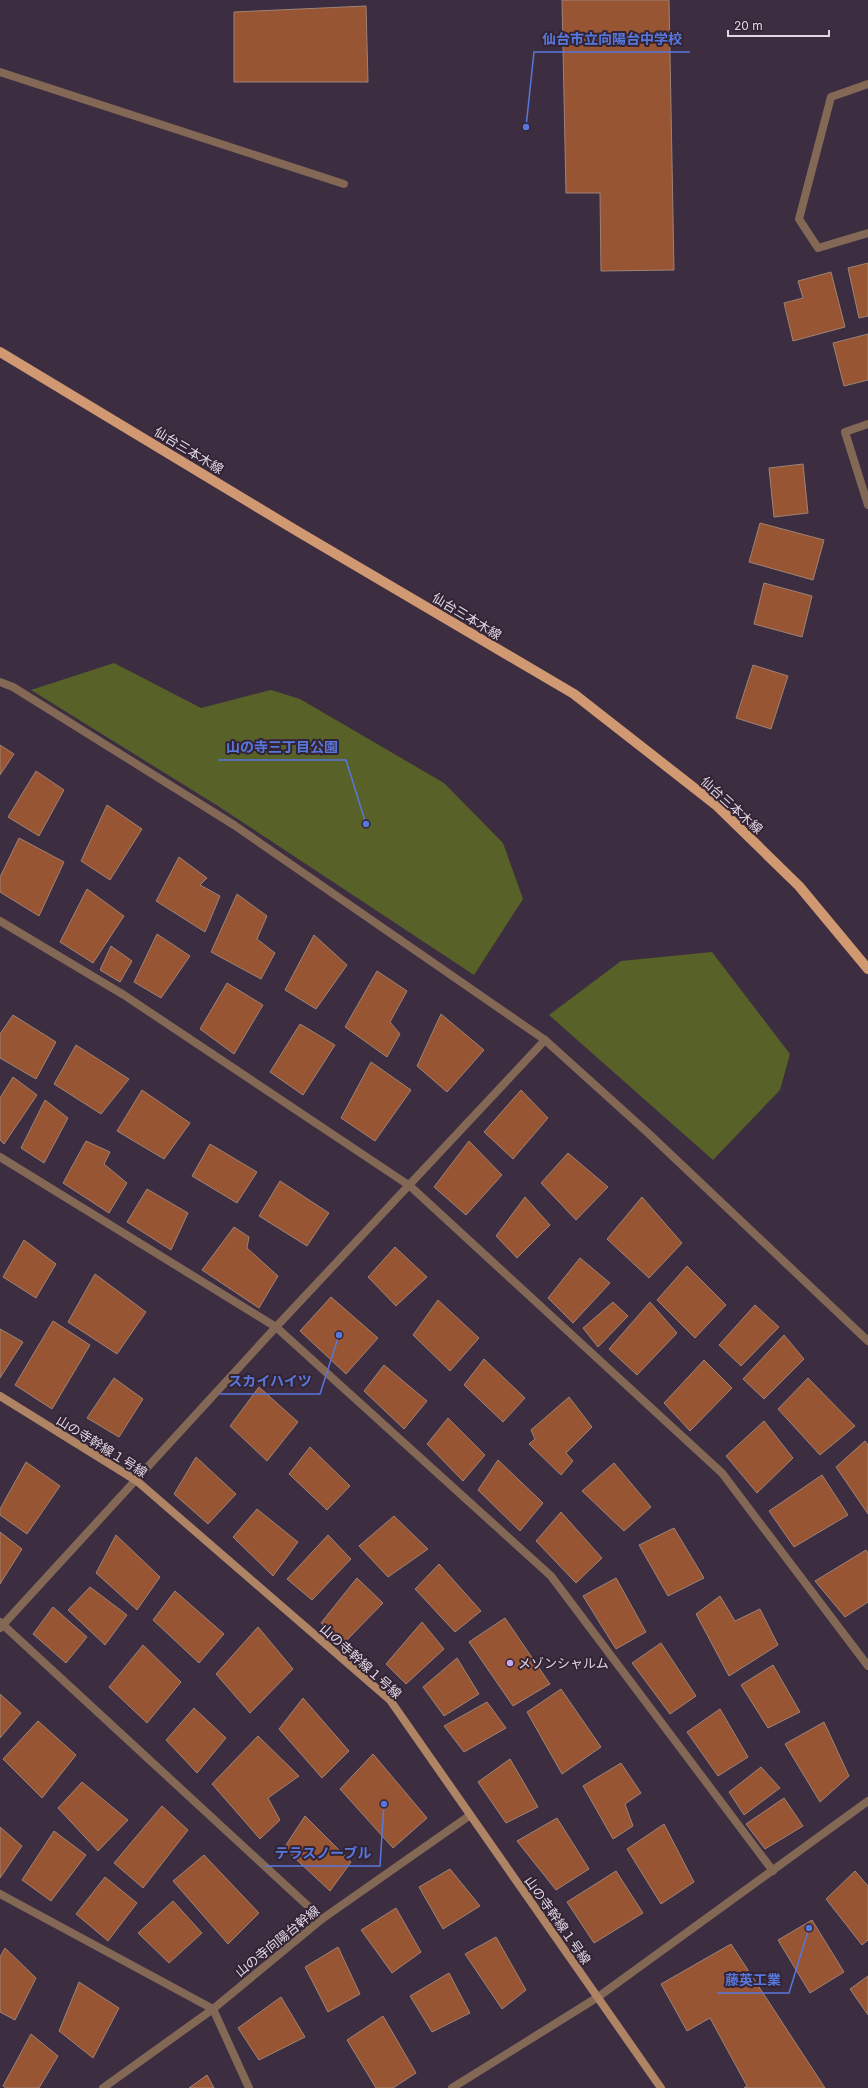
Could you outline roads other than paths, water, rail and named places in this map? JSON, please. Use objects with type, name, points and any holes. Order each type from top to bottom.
[{"type":"main road","name":"仙台三本木線","points":[[0,352],[297,531],[574,694],[716,805],[799,886],[868,969]]},
{"type":"street","points":[[0,72],[344,184]]},
{"type":"street","points":[[868,84],[831,97],[799,219],[818,248],[868,233]]},
{"type":"street","points":[[868,424],[845,432],[868,505]]},
{"type":"street","points":[[0,682],[13,688],[234,825],[545,1040],[647,1132],[868,1342]]},
{"type":"street","points":[[0,921],[124,995],[410,1186],[722,1473],[867,1662]]},
{"type":"street","points":[[322,1919],[1,1625],[137,1481],[276,1328],[545,1040]]},
{"type":"street","points":[[0,1156],[276,1328],[551,1576],[773,1871]]},
{"type":"street","name":"山の寺幹線１号線","points":[[0,1396],[137,1481],[390,1700],[469,1816],[661,2088]]},
{"type":"street","points":[[452,2088],[598,1998],[868,1802]]},
{"type":"street","name":"山の寺向陽台幹線","points":[[103,2088],[214,2008],[322,1919],[469,1816]]},
{"type":"street","points":[[0,1894],[214,2008],[249,2088]]},
{"type":"place","name":"仙台市立向陽台中学校","points":[[526,127]]},
{"type":"place","name":"山の寺三丁目公園","points":[[366,824]]},
{"type":"place","name":"スカイハイツ","points":[[339,1335]]},
{"type":"place","name":"メゾンシャルム","points":[[510,1663]]},
{"type":"place","name":"テラスノーブル","points":[[384,1804]]},
{"type":"place","name":"藤英工業","points":[[809,1928]]}]
